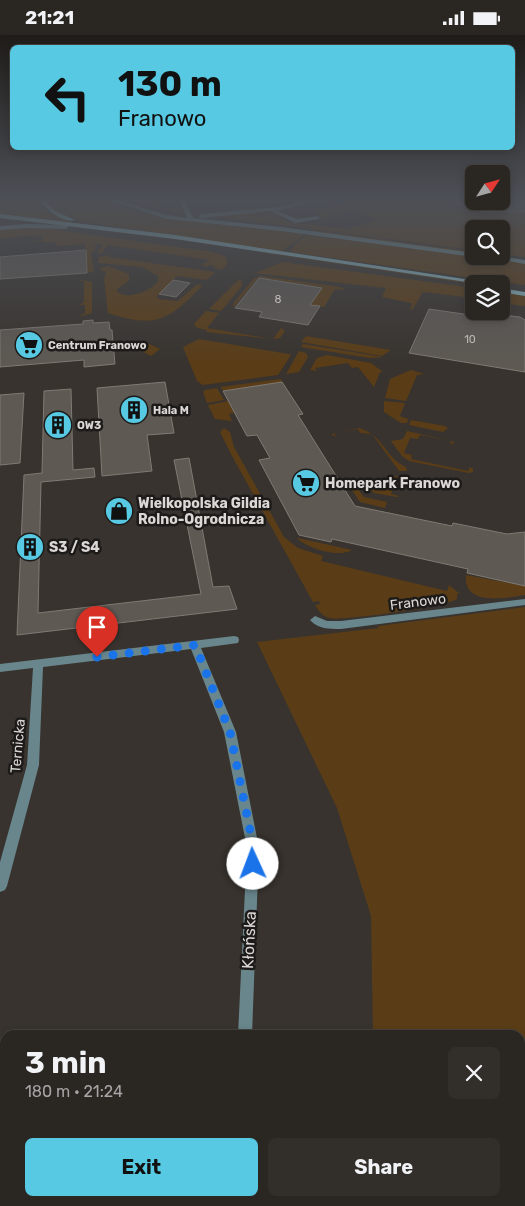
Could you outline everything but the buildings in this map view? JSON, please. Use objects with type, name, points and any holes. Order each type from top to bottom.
[{"type":"street","points":[[257,255],[465,285]]},
{"type":"street","points":[[289,255],[465,280]]},
{"type":"street","points":[[510,260],[525,262]]},
{"type":"street","points":[[510,286],[525,288]]},
{"type":"street","points":[[510,291],[525,293]]},
{"type":"street","name":"Franowo","points":[[315,620],[326,625],[341,625],[525,602]]},
{"type":"street","points":[[0,668],[234,640]]},
{"type":"street","name":"Kłońska","points":[[195,645],[230,732],[253,848],[245,1030]]},
{"type":"street","name":"Ternicka","points":[[0,886],[33,765],[38,664]]},
{"type":"shaded area","points":[[86,255],[91,255],[94,272],[87,273]]},
{"type":"shaded area","points":[[109,255],[108,257],[215,272],[207,280],[177,276],[156,297],[158,299],[178,301],[196,285],[200,284],[202,286],[170,314],[150,320],[124,318],[108,313],[104,279],[106,272],[99,269],[108,266],[129,274],[129,281],[116,290],[125,295],[144,292],[158,282],[158,276],[142,267],[98,263],[99,257]]},
{"type":"shaded area","points":[[174,255],[221,255],[225,256],[228,262],[222,270],[214,268],[215,266],[209,265],[207,267],[201,265],[210,260]]},
{"type":"shaded area","points":[[275,255],[465,281],[465,283]]},
{"type":"shaded area","points":[[309,255],[460,255],[465,255],[465,265],[510,265],[510,261],[525,263],[525,285],[510,283],[510,275],[465,275],[465,277]]},
{"type":"shaded area","points":[[510,255],[510,255],[525,255],[525,257]]},
{"type":"shaded area","points":[[282,262],[465,287],[465,297],[423,292],[412,310],[410,309],[411,303],[382,297],[386,288],[255,273]]},
{"type":"shaded area","points":[[261,276],[341,287],[345,290],[335,289],[324,307],[310,305],[322,287],[258,278],[233,308],[233,304],[254,278]]},
{"type":"shaded area","points":[[241,279],[242,286],[221,311],[209,309],[236,282]]},
{"type":"shaded area","points":[[82,280],[92,282],[92,313],[82,316],[79,315],[85,314],[85,305],[79,305],[84,302],[84,281],[79,281]]},
{"type":"shaded area","points":[[510,293],[525,295],[525,306],[510,304]]},
{"type":"shaded area","points":[[206,311],[219,313],[207,328],[271,339],[206,332],[207,330],[197,328],[194,324]]},
{"type":"shaded area","points":[[281,328],[285,331],[280,338],[273,339]]},
{"type":"shaded area","points":[[306,336],[391,350],[382,356],[301,342]]},
{"type":"shaded area","points":[[199,339],[291,355],[278,375],[203,385],[197,381],[183,347]]},
{"type":"shaded area","points":[[143,341],[160,349],[151,356],[138,349],[114,349],[113,343]]},
{"type":"shaded area","points":[[303,344],[383,357],[370,358],[301,347]]},
{"type":"shaded area","points":[[299,351],[306,353],[308,357],[299,372],[286,374]]},
{"type":"shaded area","points":[[327,355],[371,363],[383,372],[380,372],[374,387],[358,367],[352,368],[348,363],[315,368],[317,371],[310,370],[317,358]]},
{"type":"shaded area","points":[[411,370],[424,374],[417,375],[406,401],[385,398],[390,379]]},
{"type":"shaded area","points":[[281,379],[282,382],[224,391],[220,387]]},
{"type":"shaded area","points":[[217,388],[224,400],[207,403],[203,392]]},
{"type":"shaded area","points":[[228,401],[234,413],[229,414],[232,421],[215,419],[208,405]]},
{"type":"shaded area","points":[[384,401],[405,403],[400,416],[408,419],[407,423],[401,423],[384,412]]},
{"type":"shaded area","points":[[411,420],[448,428],[443,432],[409,425]]},
{"type":"shaded area","points":[[224,428],[230,432],[234,447],[284,537],[298,548],[323,556],[321,561],[447,591],[449,585],[460,594],[457,594],[457,599],[433,606],[372,615],[338,618],[324,616],[315,605],[320,604],[319,601],[313,602],[232,456],[220,432]]},
{"type":"shaded area","points":[[359,428],[371,434],[360,433],[358,429],[342,432]]},
{"type":"shaded area","points":[[407,431],[449,441],[420,435],[418,439],[410,438],[404,453],[412,455],[411,459],[468,471],[470,467],[473,469],[473,472],[469,473],[409,461],[402,456],[391,441],[403,439]]},
{"type":"shaded area","points":[[373,435],[393,458],[406,467],[407,471],[399,471]]},
{"type":"shaded area","points":[[391,475],[405,479],[404,481],[397,480],[391,494],[399,496],[397,497],[374,493],[364,482],[365,480],[368,485],[393,480]]},
{"type":"shaded area","points":[[353,483],[364,497],[387,502],[385,508],[360,502],[348,484]]},
{"type":"shaded area","points":[[297,538],[352,550],[332,553],[308,546]]},
{"type":"shaded area","points":[[466,575],[525,586],[525,595],[507,598],[478,596],[471,592],[467,585]]},
{"type":"shaded area","points":[[525,607],[525,1030],[373,1030],[371,916],[337,808],[257,642],[378,628],[378,626]]},
{"type":"place","name":"Centrum Franowo","points":[[29,345]]},
{"type":"place","name":"Hala M","points":[[134,410]]},
{"type":"place","name":"OW3","points":[[58,425]]},
{"type":"place","name":"Homepark Franowo","points":[[306,483]]},
{"type":"place","name":"Wielkopolska Gildia Rolno-Ogrodnicza","points":[[119,511]]},
{"type":"place","name":"S3 / S4","points":[[30,547]]},
{"type":"route","points":[[97,657],[195,645],[233,743],[252,840],[253,864]]}]
